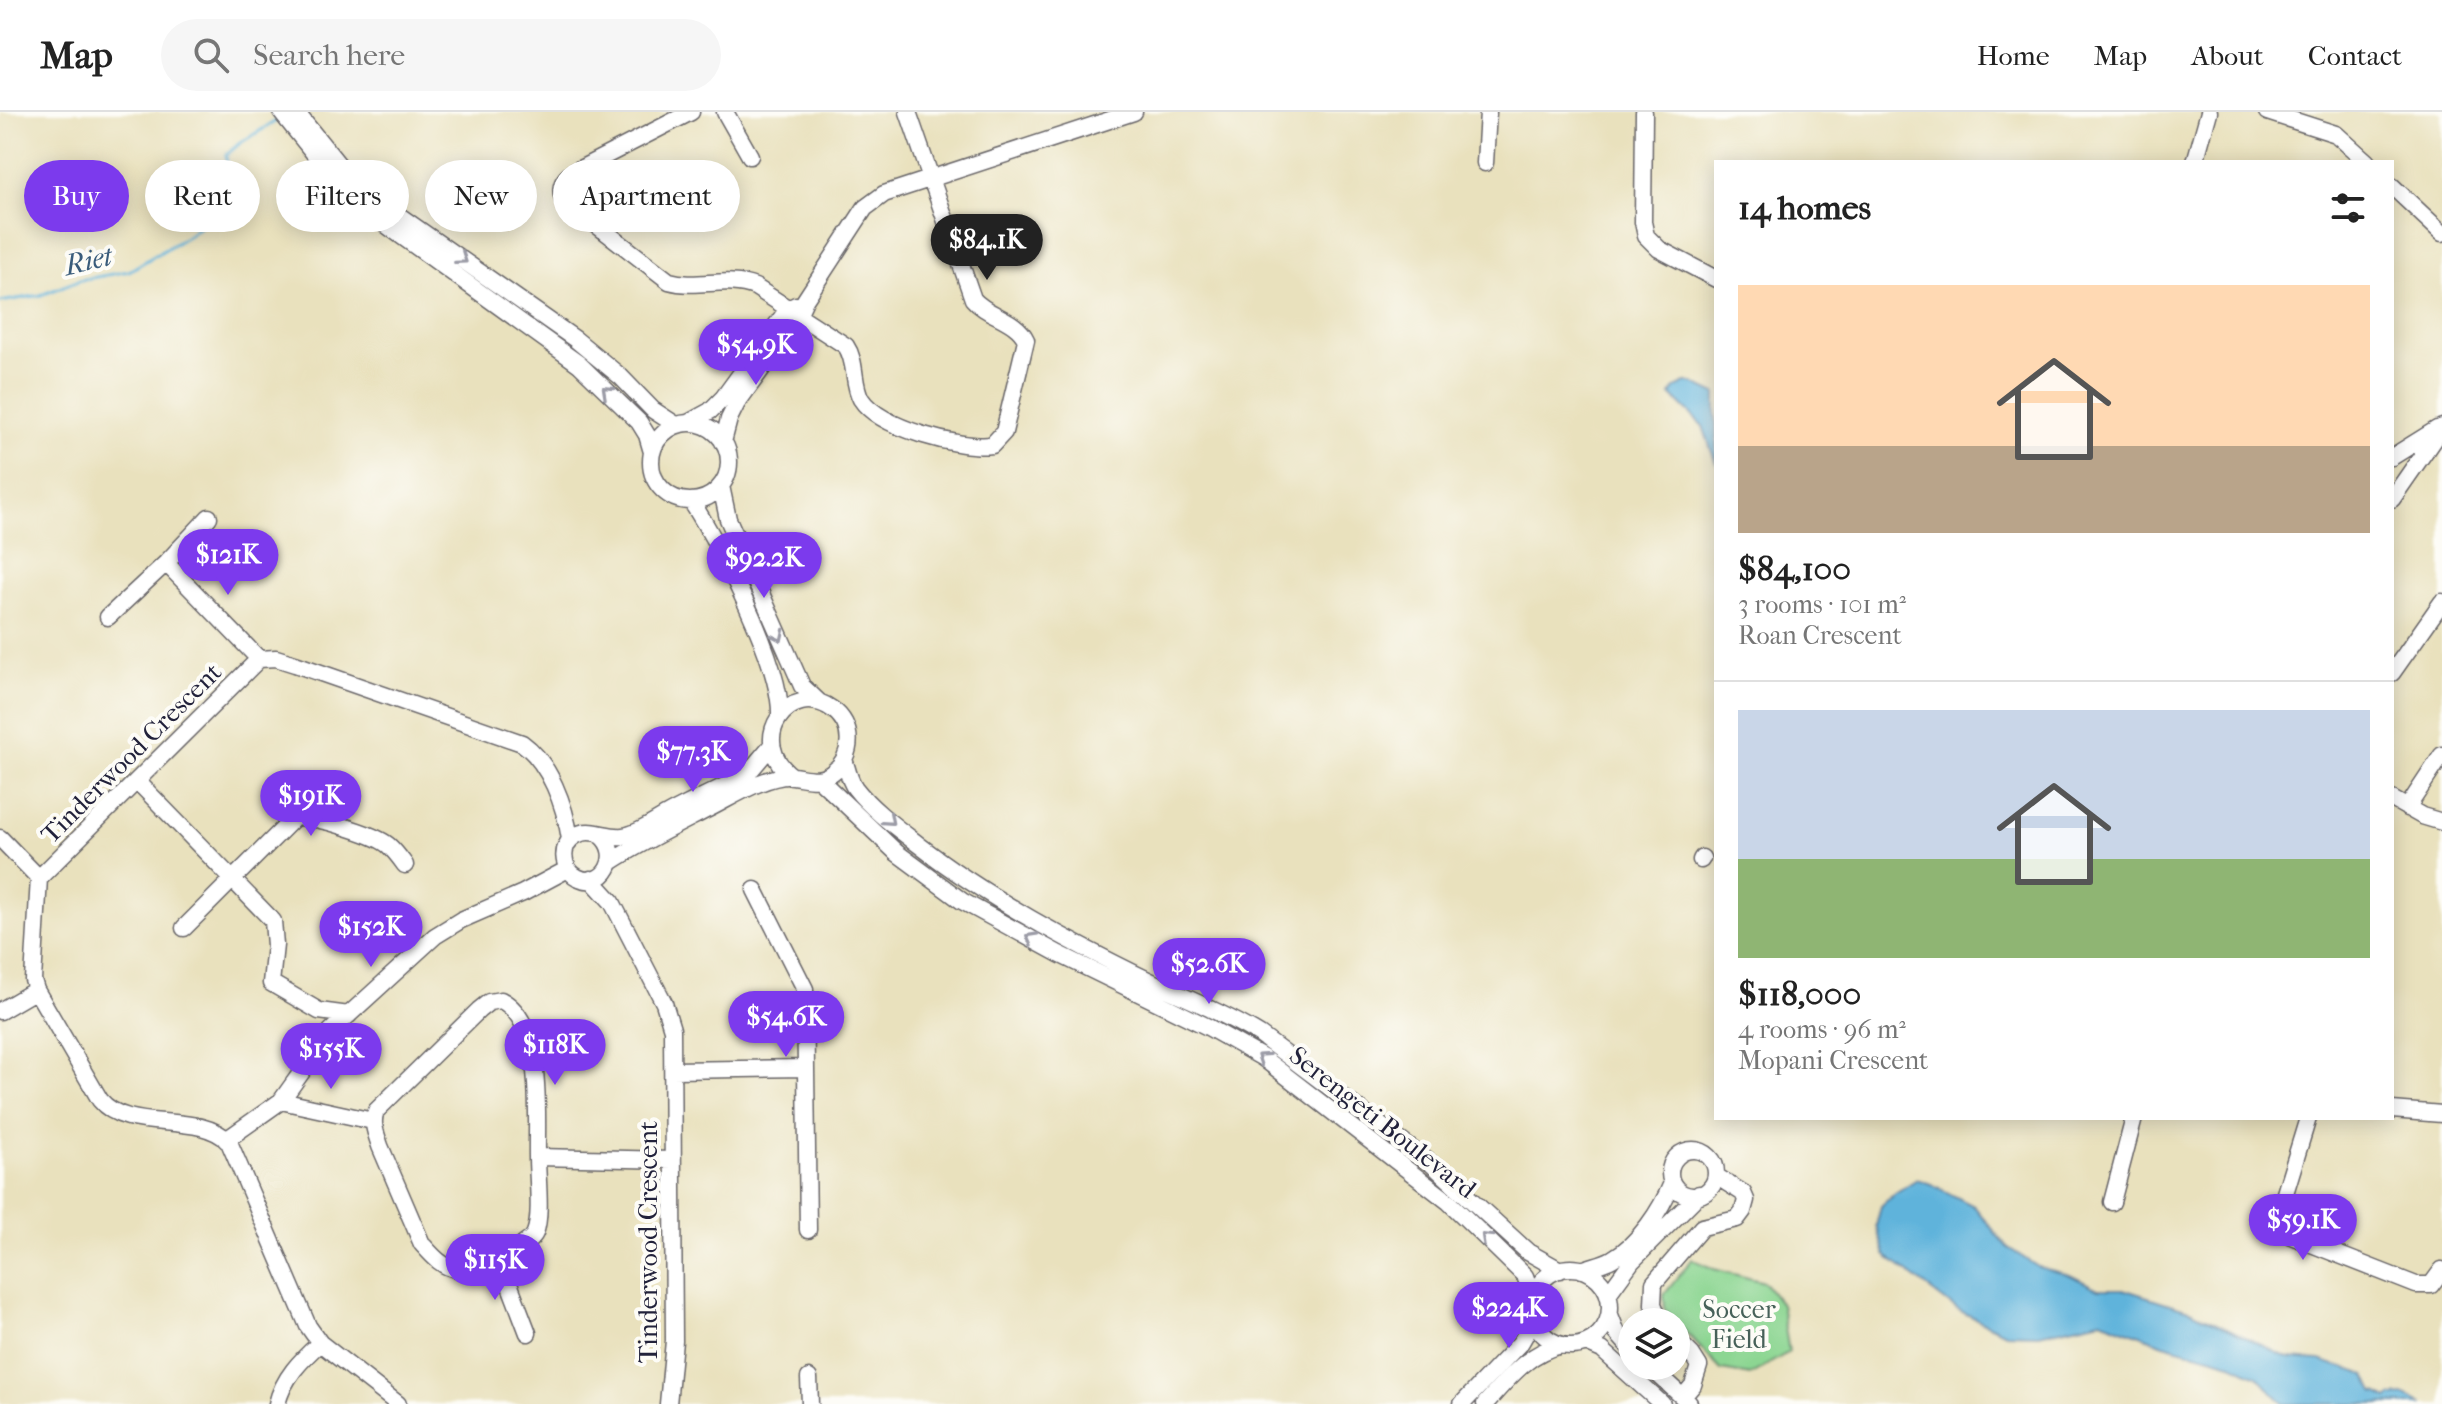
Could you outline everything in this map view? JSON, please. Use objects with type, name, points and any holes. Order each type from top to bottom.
[{"type":"street","points":[[281,112],[312,143],[354,184],[575,339],[621,377],[653,410],[682,424],[712,429],[723,442],[729,461],[721,486],[711,495],[691,501],[672,497],[661,489],[654,478],[647,435],[639,422],[579,364],[378,219],[337,182],[312,143],[296,112]]},
{"type":"street","points":[[691,112],[572,173],[562,182],[560,192],[563,199],[669,281],[690,284],[744,283],[846,346],[852,353],[863,402],[892,424],[918,433],[976,445],[992,445],[1004,432],[1026,340],[1019,328],[991,314],[973,299],[908,112]]},
{"type":"street","points":[[725,112],[750,156]]},
{"type":"street","points":[[1485,163],[1488,112]]},
{"type":"street","points":[[1644,112],[1643,222],[1646,236],[1659,249],[1714,273]]},
{"type":"street","points":[[2196,160],[2209,112]]},
{"type":"street","points":[[2267,112],[2296,116],[2336,134],[2365,160]]},
{"type":"street","points":[[723,442],[733,411],[762,357],[805,300],[865,208],[884,194],[1129,114]]},
{"type":"street","points":[[2394,188],[2442,233]]},
{"type":"street","points":[[652,452],[665,432],[714,407],[762,357]]},
{"type":"street","points":[[2394,455],[2442,427]]},
{"type":"street","points":[[2394,496],[2442,427]]},
{"type":"street","points":[[2394,457],[2411,472]]},
{"type":"street","points":[[721,486],[728,519],[802,686],[820,703]]},
{"type":"street","points":[[691,501],[723,556],[778,683],[780,716]]},
{"type":"street","points":[[108,617],[166,563],[209,517]]},
{"type":"street","points":[[166,563],[259,659]]},
{"type":"street","points":[[2394,670],[2442,602]]},
{"type":"street","name":"Tinderwood Crescent","points":[[226,1140],[210,1130],[115,1114],[106,1108],[33,980],[39,878],[259,659],[276,658],[295,664],[522,743],[534,751],[566,812],[570,839]]},
{"type":"street","points":[[808,702],[832,708],[847,728],[849,740],[844,759],[831,774],[805,780],[781,768],[771,746],[772,731],[780,716],[796,705],[808,702]]},
{"type":"street","points":[[771,746],[749,772],[681,815],[609,865],[600,876],[591,879],[576,876],[568,869],[564,852],[570,839],[577,834],[627,835],[681,815],[757,784],[792,776]]},
{"type":"street","points":[[2407,808],[2442,755]]},
{"type":"street","name":"Serengeti Boulevard","points":[[844,759],[855,788],[893,824],[951,870],[1054,931],[1150,981],[1230,1016],[1260,1035],[1433,1165],[1528,1252],[1560,1270]]},
{"type":"street","name":"Serengeti Boulevard","points":[[819,779],[897,853],[962,901],[1263,1058],[1449,1202],[1525,1276],[1533,1298]]},
{"type":"street","points":[[137,781],[273,921],[275,945],[271,983],[319,1011],[349,1015]]},
{"type":"street","points":[[2394,800],[2422,816],[2442,822]]},
{"type":"street","name":"Tinderwood Crescent","points":[[566,812],[596,833]]},
{"type":"street","points":[[184,928],[287,823],[301,817],[326,822],[384,842],[405,865]]},
{"type":"street","points":[[596,833],[610,846],[609,865]]},
{"type":"street","points":[[0,838],[39,878]]},
{"type":"street","name":"Tinderwood Crescent","points":[[609,865],[612,902]]},
{"type":"street","points":[[398,1404],[320,1343],[308,1326],[226,1140],[281,1101],[331,1031],[435,936],[461,920],[568,869]]},
{"type":"street","name":"Tinderwood Crescent","points":[[591,879],[612,902],[669,1013],[672,1029],[674,1341],[668,1404]]},
{"type":"street","points":[[755,890],[805,989],[808,1230]]},
{"type":"street","points":[[0,1011],[36,990]]},
{"type":"street","points":[[501,1000],[516,1014],[532,1048],[537,1157],[534,1235],[525,1246],[499,1257],[461,1269],[449,1267],[433,1257],[416,1231],[380,1146],[373,1121],[376,1111],[479,1010],[489,1002],[501,1000]]},
{"type":"street","points":[[319,1011],[331,1031]]},
{"type":"street","points":[[673,1070],[806,1068]]},
{"type":"street","points":[[281,1101],[373,1121]]},
{"type":"street","points":[[2394,1110],[2442,1114]]},
{"type":"street","points":[[2112,1202],[2133,1120]]},
{"type":"street","points":[[2307,1120],[2279,1213],[2282,1229],[2291,1236],[2416,1285],[2431,1285],[2442,1270]]},
{"type":"street","points":[[1562,1345],[1543,1334],[1534,1319],[1533,1298],[1546,1277],[1560,1270],[1582,1270],[1608,1261],[1626,1249],[1654,1217],[1672,1183],[1671,1165],[1680,1153],[1701,1151],[1707,1155],[1713,1161],[1716,1176],[1708,1190],[1699,1194],[1632,1261],[1608,1294]]},
{"type":"street","points":[[537,1157],[672,1160]]},
{"type":"street","points":[[1655,1308],[1654,1283],[1702,1227],[1737,1219],[1743,1211],[1746,1200],[1743,1193],[1716,1176]]},
{"type":"street","points":[[1672,1183],[1685,1194],[1699,1194]]},
{"type":"street","points":[[499,1257],[528,1333]]},
{"type":"street","points":[[1582,1270],[1602,1283],[1608,1294],[1610,1315],[1618,1334]]},
{"type":"street","points":[[1485,1404],[1528,1358],[1548,1348],[1586,1343],[1603,1331],[1610,1315]]},
{"type":"street","points":[[1462,1404],[1521,1342],[1534,1319]]},
{"type":"street","points":[[277,1404],[281,1390],[300,1362],[320,1343]]},
{"type":"street","points":[[1586,1343],[1602,1350],[1662,1404]]},
{"type":"street","points":[[1664,1380],[1686,1401],[1699,1366],[1690,1353]]},
{"type":"street","points":[[809,1378],[810,1404]]},
{"type":"green space","name":"Soccer Field","points":[[1692,1259],[1714,1269],[1764,1282],[1781,1304],[1789,1352],[1750,1375],[1721,1370],[1690,1337],[1690,1308],[1665,1308],[1664,1295]]},
{"type":"water","points":[[1693,383],[1714,393],[1714,458],[1703,426],[1671,395],[1675,388]]},
{"type":"water","points":[[1917,1179],[1974,1206],[2007,1247],[2038,1267],[2070,1275],[2098,1289],[2123,1289],[2192,1311],[2288,1358],[2320,1360],[2366,1375],[2374,1392],[2388,1399],[2405,1395],[2424,1404],[2284,1404],[2257,1376],[2228,1362],[2164,1344],[2101,1320],[2039,1334],[2005,1333],[1956,1309],[1885,1255],[1876,1226],[1881,1206]]},
{"type":"waterway","name":"Riet","points":[[0,302],[41,295],[80,280],[129,271],[189,235],[218,212],[230,197],[226,155],[281,118]]}]
